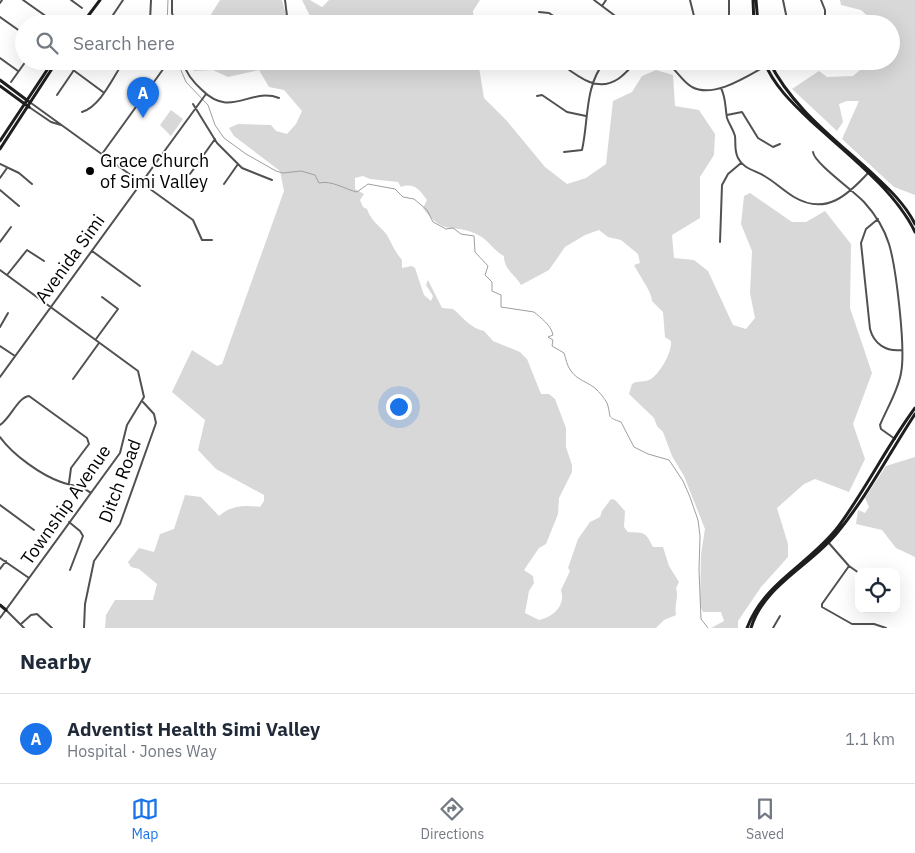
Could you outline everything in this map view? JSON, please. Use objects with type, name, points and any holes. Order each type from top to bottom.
[{"type":"street","points":[[23,0],[44,15]]},
{"type":"street","points":[[71,0],[82,8]]},
{"type":"street","points":[[89,15],[100,0]]},
{"type":"street","points":[[113,15],[124,0]]},
{"type":"street","points":[[150,15],[151,0]]},
{"type":"street","points":[[172,0],[174,15]]},
{"type":"street","points":[[286,0],[287,15]]},
{"type":"street","points":[[594,0],[614,15]]},
{"type":"street","points":[[602,6],[606,0]]},
{"type":"street","points":[[690,0],[694,15]]},
{"type":"street","points":[[729,0],[729,15]]},
{"type":"street","points":[[755,0],[756,15]]},
{"type":"street","points":[[783,0],[786,15]]},
{"type":"street","points":[[821,0],[825,15]]},
{"type":"street","points":[[539,12],[552,15]]},
{"type":"street","points":[[0,17],[15,28]]},
{"type":"street","points":[[0,58],[15,68]]},
{"type":"street","points":[[0,149],[48,70]]},
{"type":"street","points":[[0,141],[51,70]]},
{"type":"street","points":[[57,95],[74,70],[103,92]]},
{"type":"street","points":[[82,112],[92,106],[118,70]]},
{"type":"street","points":[[102,154],[163,70]]},
{"type":"street","points":[[187,70],[191,78],[206,95],[214,100],[226,103],[240,102],[263,95],[280,98]]},
{"type":"street","points":[[570,70],[582,79],[592,83],[612,82],[628,70]]},
{"type":"street","points":[[564,152],[581,152],[592,83],[600,70]]},
{"type":"street","points":[[675,70],[691,86],[707,91],[720,88],[758,70]]},
{"type":"street","points":[[769,70],[789,99],[900,200],[915,224]]},
{"type":"street","points":[[774,70],[792,97],[894,198],[915,232]]},
{"type":"street","points":[[11,82],[19,71]]},
{"type":"street","points":[[0,80],[51,122],[63,125]]},
{"type":"street","points":[[0,86],[63,125],[193,220],[202,240],[212,240]]},
{"type":"street","points":[[720,88],[726,100],[727,114],[734,135],[735,151],[741,163],[802,201],[830,203],[840,200],[869,172]]},
{"type":"street","name":"Avenida Simi","points":[[0,377],[206,95]]},
{"type":"street","points":[[537,96],[542,95],[567,112],[586,116]]},
{"type":"street","points":[[192,104],[215,139],[242,168],[272,180]]},
{"type":"street","points":[[727,114],[742,112],[761,141],[775,147],[780,144]]},
{"type":"street","points":[[190,174],[215,139]]},
{"type":"street","points":[[813,152],[819,163],[852,190],[878,219],[891,252],[902,350],[899,381],[880,425],[881,429],[896,439]]},
{"type":"street","points":[[720,242],[722,185],[728,174],[741,163]]},
{"type":"street","points":[[0,164],[19,173],[32,184]]},
{"type":"street","points":[[224,184],[238,164]]},
{"type":"street","points":[[0,178],[7,168]]},
{"type":"street","points":[[0,190],[16,202],[18,206]]},
{"type":"street","points":[[878,219],[866,228],[860,242],[870,329],[874,339],[881,346],[891,350],[902,350]]},
{"type":"street","points":[[0,242],[11,227]]},
{"type":"street","points":[[7,275],[27,250],[44,261]]},
{"type":"street","points":[[92,251],[140,286]]},
{"type":"street","points":[[0,270],[139,372],[144,397],[143,402]]},
{"type":"street","points":[[96,340],[118,309],[102,297]]},
{"type":"street","points":[[0,327],[8,313]]},
{"type":"street","points":[[73,379],[99,343]]},
{"type":"street","points":[[0,346],[15,356]]},
{"type":"street","points":[[0,426],[9,418],[22,398],[29,396],[87,438],[89,444],[72,468],[69,483]]},
{"type":"street","name":"Township Avenue","points":[[0,618],[120,453],[127,425],[143,402]]},
{"type":"street","name":"Ditch Road","points":[[84,628],[85,604],[94,561],[120,524],[156,423],[154,414],[143,402]]},
{"type":"street","points":[[749,628],[768,597],[843,526],[915,408]]},
{"type":"street","points":[[896,439],[915,414]]},
{"type":"street","points":[[0,438],[10,449],[36,468],[58,480],[79,486],[91,493]]},
{"type":"street","points":[[0,505],[34,530]]},
{"type":"street","points":[[69,522],[83,536],[70,570]]},
{"type":"street","points":[[827,542],[855,570]]},
{"type":"street","points":[[0,558],[29,578]]},
{"type":"street","points":[[0,569],[6,561]]},
{"type":"street","points":[[849,566],[822,604],[822,607],[852,624],[874,624],[886,628]]},
{"type":"street","points":[[0,605],[24,628]]},
{"type":"street","points":[[21,624],[31,615],[37,614],[52,628]]},
{"type":"street","points":[[773,628],[780,616]]},
{"type":"shaded area","points":[[220,0],[282,0],[286,15],[211,15]]},
{"type":"shaded area","points":[[302,0],[310,0],[322,7],[329,0],[480,0],[473,11],[473,15],[310,15]]},
{"type":"shaded area","points":[[840,0],[915,0],[915,195],[894,187],[842,139],[859,101],[847,101],[839,104],[843,122],[837,131],[792,89],[819,71],[827,77],[853,76],[860,70],[900,70],[900,15],[866,15],[861,10],[841,5]]},
{"type":"shaded area","points":[[213,70],[259,70],[228,77]]},
{"type":"shaded area","points":[[259,70],[479,70],[484,98],[507,121],[545,167],[567,184],[586,178],[606,164],[613,101],[632,92],[642,76],[656,70],[673,75],[675,106],[699,110],[715,134],[714,155],[700,177],[700,218],[672,235],[674,258],[694,260],[708,271],[733,325],[746,329],[755,318],[750,293],[752,251],[741,224],[744,196],[750,193],[792,222],[806,222],[825,211],[851,244],[850,308],[872,373],[853,424],[865,459],[849,492],[815,479],[804,484],[777,508],[788,544],[788,557],[761,587],[738,621],[738,628],[711,628],[724,621],[721,612],[703,612],[700,605],[701,554],[705,529],[684,476],[672,456],[663,432],[657,426],[654,418],[629,394],[632,384],[651,379],[658,372],[668,356],[671,346],[671,341],[665,337],[663,312],[652,301],[648,288],[634,265],[640,263],[638,254],[621,240],[608,237],[599,230],[585,235],[565,247],[549,270],[521,285],[506,265],[504,256],[483,238],[471,232],[444,227],[431,217],[423,208],[427,200],[416,188],[413,186],[401,187],[398,182],[370,179],[363,176],[355,178],[355,189],[364,194],[360,200],[363,207],[367,209],[373,220],[387,235],[402,260],[402,268],[412,266],[415,268],[424,295],[431,301],[433,296],[426,285],[428,280],[442,308],[453,309],[471,325],[484,331],[493,341],[520,352],[527,359],[541,394],[549,394],[555,399],[566,428],[566,447],[572,465],[572,472],[559,498],[558,514],[546,544],[539,548],[524,570],[533,576],[534,583],[529,591],[525,613],[539,620],[544,619],[557,610],[562,601],[561,590],[570,571],[568,568],[578,539],[590,522],[600,517],[611,499],[615,500],[625,511],[624,527],[628,532],[644,534],[653,547],[663,547],[669,566],[679,582],[676,588],[676,615],[664,620],[656,628],[105,628],[106,615],[115,600],[153,600],[157,584],[139,569],[131,567],[128,562],[139,548],[154,552],[160,534],[174,529],[185,495],[201,497],[219,516],[228,510],[238,507],[260,507],[264,501],[264,495],[216,469],[198,450],[205,420],[172,392],[192,350],[217,366],[222,364],[284,191],[280,171],[234,136],[229,128],[238,124],[271,125],[276,131],[287,134],[296,124],[302,111],[284,90],[269,87]]},
{"type":"shaded area","points":[[171,110],[183,119],[171,136],[160,125]]},
{"type":"shaded area","points":[[915,457],[915,557],[896,548],[882,530],[856,524],[858,510],[865,513],[869,507],[865,498],[886,466]]},
{"type":"waterway","points":[[167,15],[168,0]]},
{"type":"waterway","points":[[181,70],[186,82],[208,105],[215,125],[224,138],[246,154],[276,171],[283,173],[301,171],[315,175],[319,183],[333,184],[357,192],[368,184],[395,189],[403,197],[414,199],[427,210],[433,222],[446,229],[453,228],[461,234],[474,236],[475,252],[488,266],[485,275],[492,282],[492,291],[501,295],[501,307],[534,312],[543,319],[552,331],[553,335],[548,337],[553,340],[552,346],[564,353],[569,367],[574,374],[594,387],[602,395],[607,404],[610,417],[621,422],[634,447],[648,454],[669,460],[683,481],[698,520],[700,536],[701,619],[708,628]]},
{"type":"place","name":"Adventist Health Simi Valley","points":[[143,118]]},
{"type":"place","name":"Grace Church of Simi Valley","points":[[90,171]]}]
